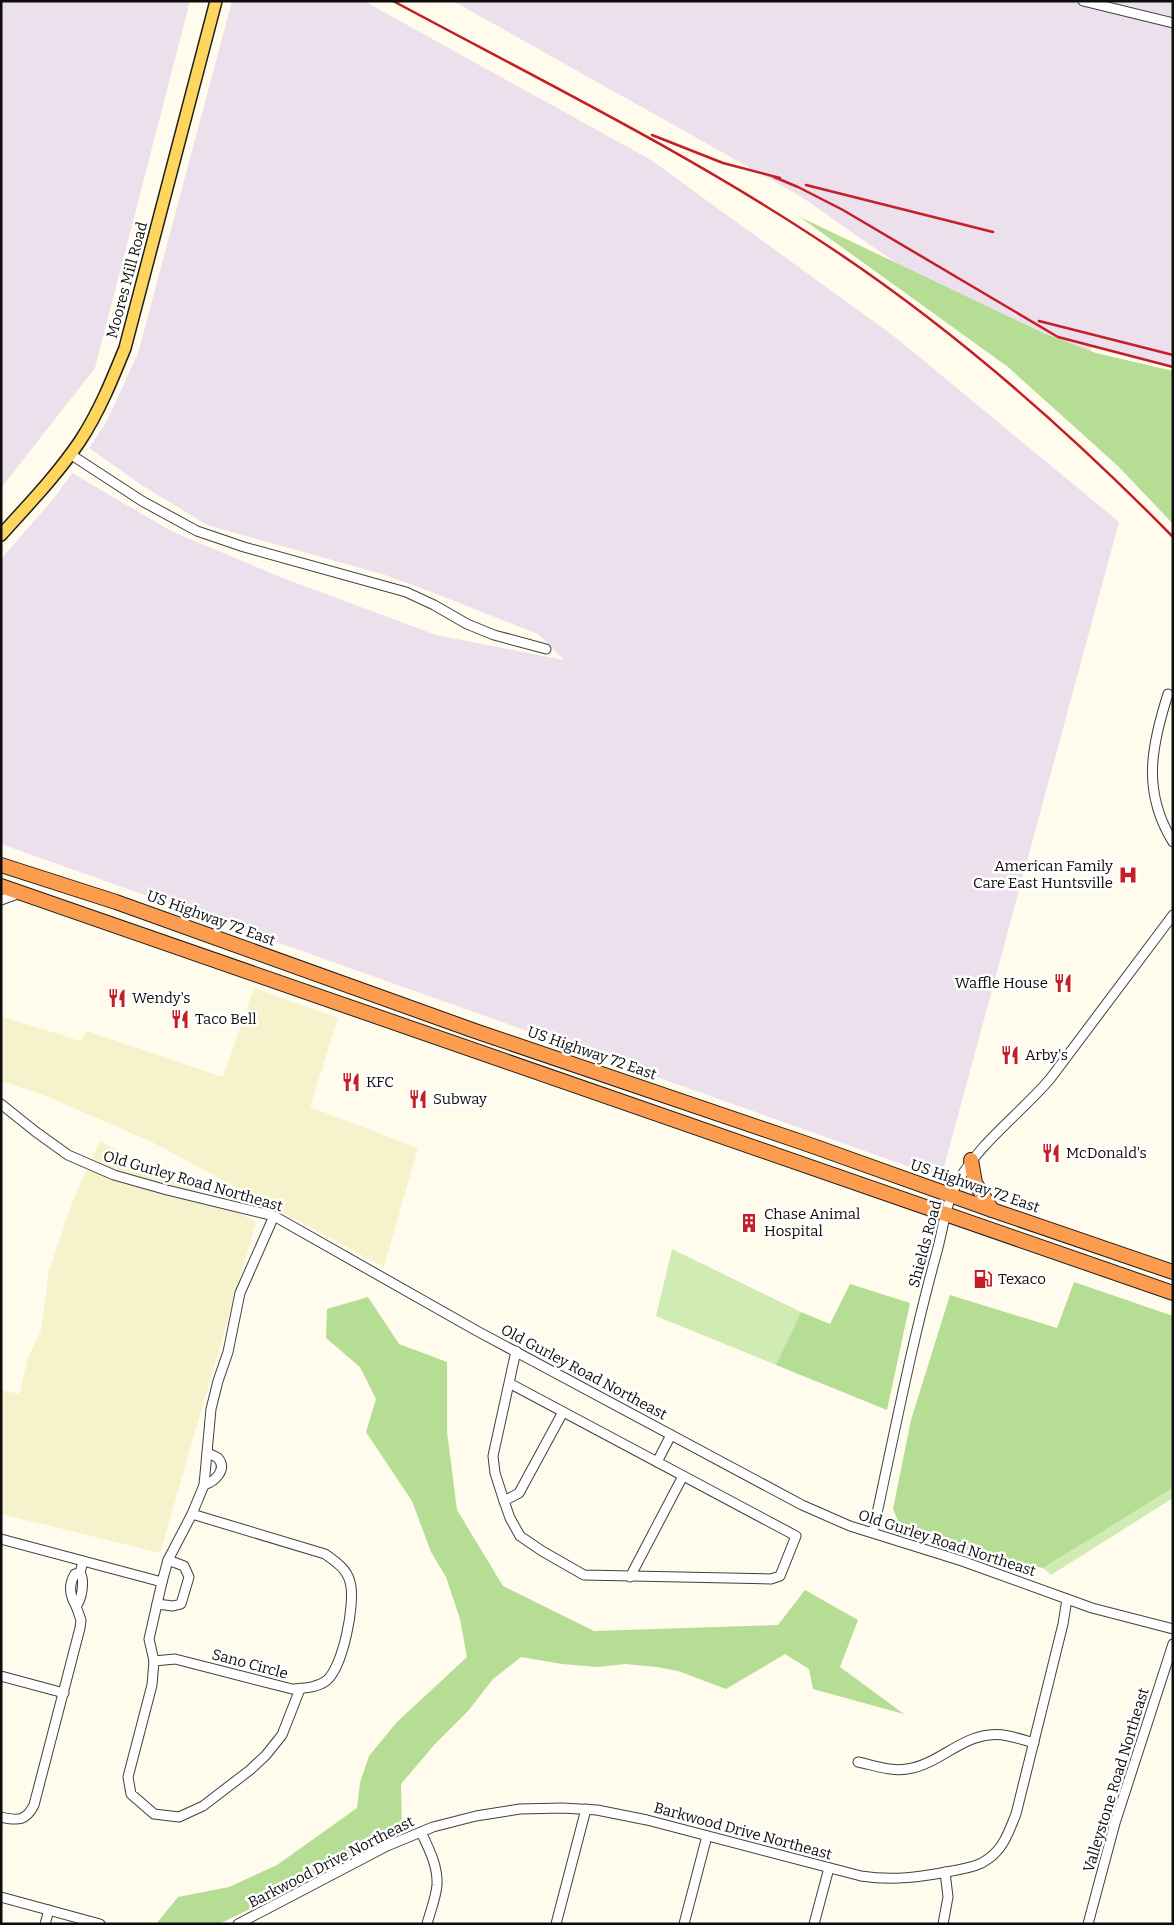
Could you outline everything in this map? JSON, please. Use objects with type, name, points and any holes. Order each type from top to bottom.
[{"type":"highway","name":"US Highway 72 East","points":[[1,865],[116,902],[476,1030],[1173,1272]]},
{"type":"highway","points":[[1,886],[1173,1293]]},
{"type":"highway","points":[[971,1160],[975,1183],[992,1210]]},
{"type":"main road","name":"Moores Mill Road","points":[[1,535],[70,454],[100,406],[124,348],[216,1]]},
{"type":"street","points":[[1083,1],[1173,23]]},
{"type":"street","points":[[70,454],[142,501],[204,534],[406,592],[467,624],[494,635],[546,649]]},
{"type":"street","points":[[1168,694],[1157,730],[1152,770],[1154,792],[1164,827],[1173,842]]},
{"type":"street","points":[[1,874],[25,873]]},
{"type":"street","points":[[1,900],[22,892]]},
{"type":"street","name":"Shields Road","points":[[873,1532],[929,1282],[944,1230],[945,1214],[952,1195],[971,1160],[1050,1079],[1173,916]]},
{"type":"street","name":"Old Gurley Road Northeast","points":[[1,1104],[68,1155],[114,1175],[274,1216],[516,1351],[802,1505],[850,1526],[971,1564],[1092,1608],[1173,1629]]},
{"type":"street","points":[[274,1216],[240,1293],[228,1352],[211,1409],[204,1485],[192,1514],[168,1560],[162,1582],[149,1639],[154,1661],[152,1685],[128,1777],[131,1794],[154,1814],[179,1817],[203,1806],[250,1770],[266,1755],[282,1735],[300,1689]]},
{"type":"street","points":[[509,1384],[796,1536],[780,1576],[771,1579],[584,1575],[520,1536],[504,1502],[495,1473],[493,1456],[516,1351]]},
{"type":"street","points":[[504,1502],[518,1493],[563,1412]]},
{"type":"street","points":[[657,1462],[671,1435]]},
{"type":"street","points":[[204,1485],[213,1483],[220,1476],[220,1463],[217,1458],[207,1453]]},
{"type":"street","points":[[630,1577],[683,1476]]},
{"type":"street","name":"Sano Circle","points":[[154,1661],[175,1659],[292,1689],[300,1689],[311,1688],[327,1680],[342,1652],[351,1612],[352,1597],[350,1580],[339,1564],[325,1554],[192,1514]]},
{"type":"street","points":[[1,1539],[162,1582]]},
{"type":"street","points":[[157,1604],[173,1606],[181,1604],[189,1577],[184,1566],[168,1560]]},
{"type":"street","points":[[1,1817],[24,1818],[32,1810],[38,1794],[80,1628],[81,1620],[71,1596],[71,1587],[72,1578],[80,1572],[83,1561]]},
{"type":"street","name":"Barkwood Drive Northeast","points":[[238,1924],[387,1846],[421,1832],[476,1816],[520,1809],[562,1808],[586,1810],[647,1820],[829,1868],[881,1879],[902,1879],[974,1866],[988,1860],[1000,1848],[1007,1837],[1016,1814],[1063,1624],[1067,1599]]},
{"type":"street","name":"Valleystone Road Northeast","points":[[1088,1924],[1115,1823],[1173,1644]]},
{"type":"street","points":[[1,1676],[64,1693]]},
{"type":"street","points":[[858,1762],[906,1770],[941,1756],[978,1737],[1002,1736],[1034,1743]]},
{"type":"street","points":[[556,1924],[586,1810]]},
{"type":"street","points":[[421,1832],[431,1853],[437,1886],[427,1924]]},
{"type":"street","points":[[684,1924],[707,1836]]},
{"type":"street","points":[[814,1924],[829,1868]]},
{"type":"street","points":[[943,1924],[948,1897],[944,1872]]},
{"type":"street","points":[[1,1897],[100,1924]]},
{"type":"street","points":[[45,1924],[49,1910]]},
{"type":"shaded area","points":[[1,1],[190,1],[95,368],[1,488]]},
{"type":"shaded area","points":[[232,1],[364,1],[651,160],[895,337],[1119,522],[941,1178],[1,844],[1,559],[55,497],[72,473],[171,531],[280,577],[436,635],[564,660],[538,634],[429,591],[382,574],[207,525],[140,484],[89,448],[106,423],[138,353]]},
{"type":"shaded area","points":[[453,1],[1173,1],[1173,366],[1092,346],[1079,398],[978,320],[800,196]]},
{"type":"shaded area","points":[[254,988],[338,1018],[310,1107],[418,1148],[384,1267],[152,1142],[41,1094],[1,1081],[1,1016],[80,1041],[87,1031],[223,1077]]},
{"type":"shaded area","points":[[100,1141],[256,1222],[160,1553],[1,1514],[1,1390],[19,1394],[28,1358],[41,1330],[49,1271],[72,1203]]},
{"type":"green space","points":[[800,217],[1043,333],[1096,353],[1173,371],[1173,524],[1119,467],[1008,367]]},
{"type":"green space","points":[[672,1249],[801,1312],[776,1365],[656,1316]]},
{"type":"green space","points":[[1074,1282],[1173,1316],[1173,1488],[1043,1568],[939,1543],[901,1528],[893,1509],[911,1420],[950,1295],[1057,1328]]},
{"type":"green space","points":[[850,1284],[910,1303],[887,1410],[776,1365],[801,1312],[830,1324]]},
{"type":"green space","points":[[368,1297],[399,1344],[447,1362],[447,1432],[457,1510],[503,1586],[594,1631],[778,1625],[805,1590],[858,1620],[840,1667],[904,1714],[813,1689],[809,1669],[785,1654],[726,1689],[678,1671],[657,1667],[625,1664],[598,1667],[562,1664],[521,1657],[493,1679],[468,1711],[435,1744],[401,1784],[402,1827],[368,1852],[219,1924],[156,1924],[178,1897],[229,1887],[277,1865],[357,1808],[360,1783],[369,1756],[397,1722],[467,1657],[460,1619],[446,1577],[431,1552],[412,1501],[366,1432],[376,1399],[360,1367],[326,1338],[327,1309]]},
{"type":"green space","points":[[1173,1488],[1173,1498],[1051,1575],[1043,1568]]},
{"type":"railway","points":[[393,1],[560,89],[725,181],[831,248],[922,313],[1052,420],[1173,537]]},
{"type":"railway","points":[[652,135],[723,163],[780,178]]},
{"type":"railway","points":[[774,177],[843,210],[1058,337],[1173,367]]},
{"type":"railway","points":[[806,185],[993,232]]},
{"type":"railway","points":[[1039,321],[1173,355]]},
{"type":"place","name":"American Family Care East Huntsville","points":[[1128,875]]},
{"type":"place","name":"Waffle House","points":[[1063,983]]},
{"type":"place","name":"Wendy's","points":[[117,998]]},
{"type":"place","name":"Taco Bell","points":[[180,1019]]},
{"type":"place","name":"Arby's","points":[[1010,1055]]},
{"type":"place","name":"KFC","points":[[351,1082]]},
{"type":"place","name":"Subway","points":[[418,1099]]},
{"type":"place","name":"McDonald's","points":[[1051,1153]]},
{"type":"place","name":"Chase Animal Hospital","points":[[749,1223]]},
{"type":"place","name":"Texaco","points":[[983,1279]]}]
